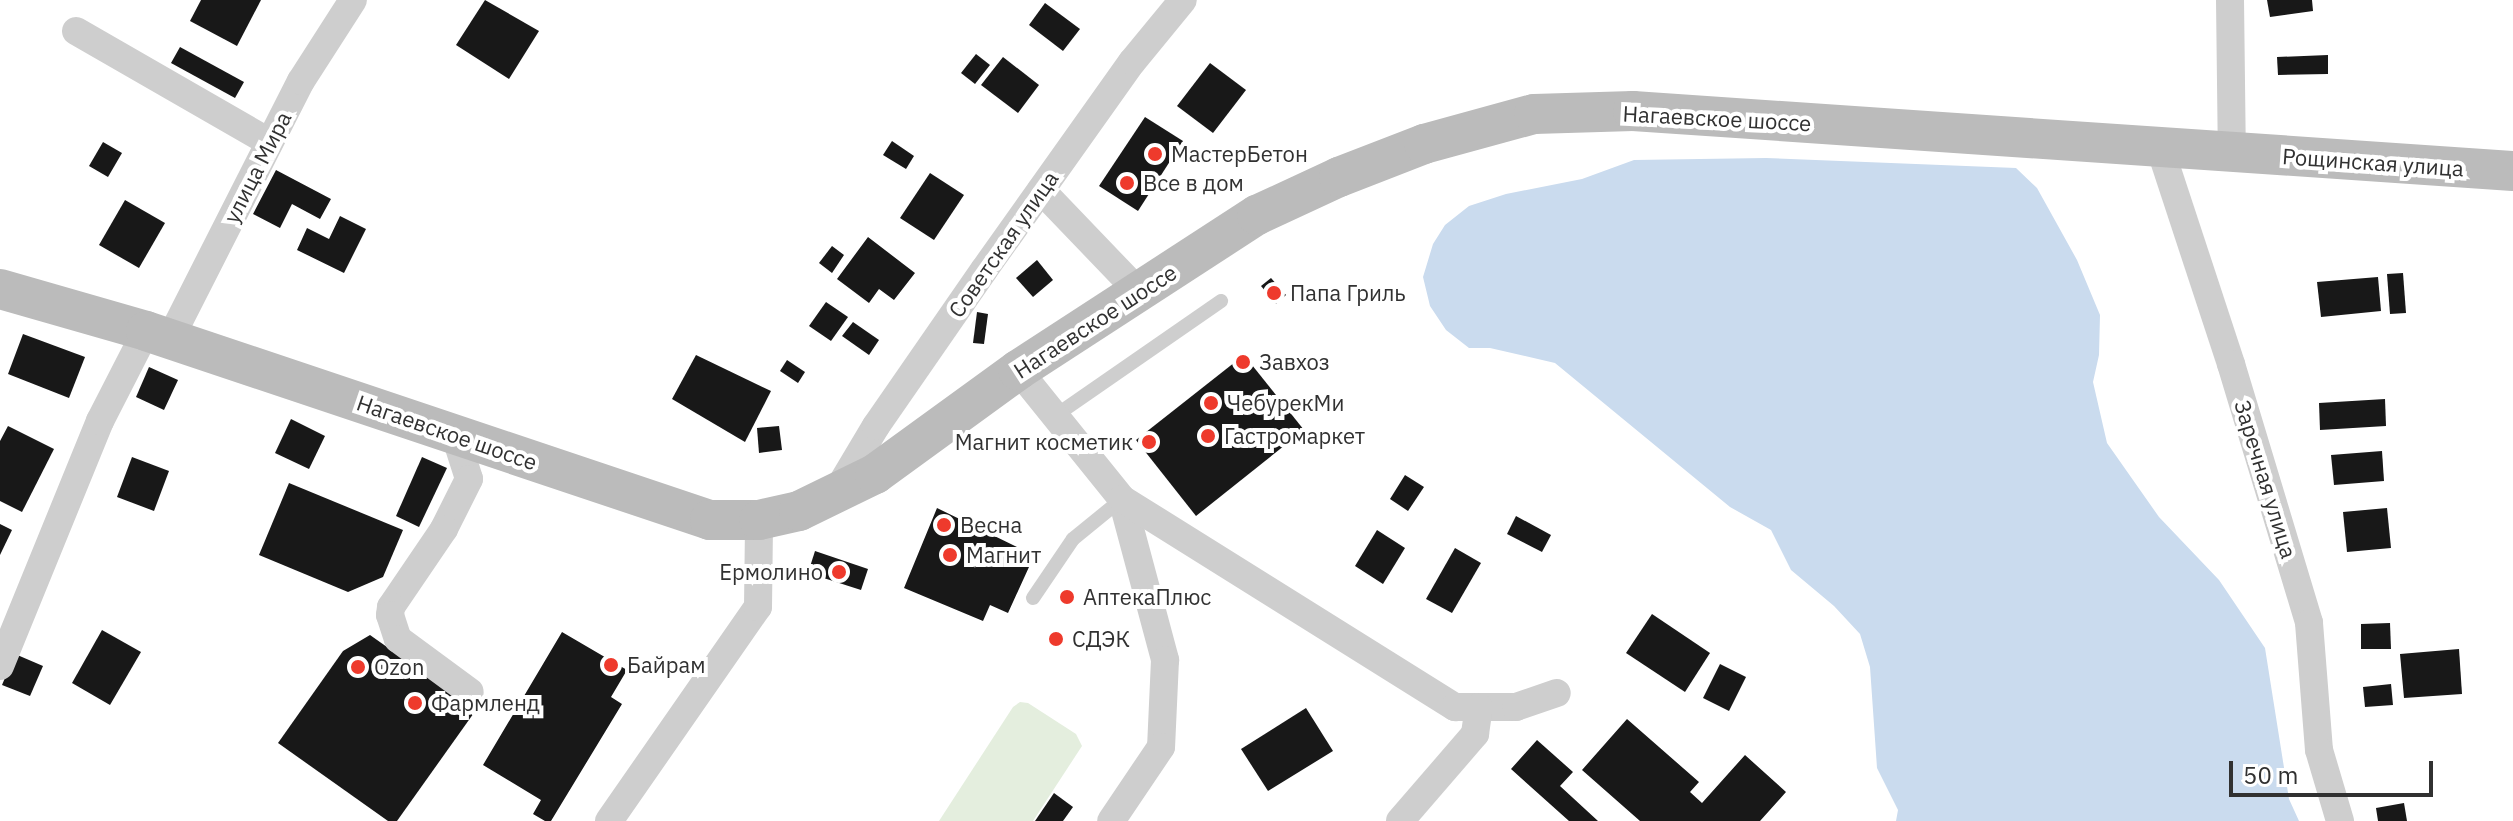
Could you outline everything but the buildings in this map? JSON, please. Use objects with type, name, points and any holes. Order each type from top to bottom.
[{"type":"street","name":"улица Мира","points":[[0,666],[100,421],[158,335],[301,81],[353,0]]},
{"type":"street","name":"Советская улица","points":[[835,495],[876,426],[1041,190],[1132,62],[1183,0]]},
{"type":"street","points":[[2230,0],[2232,153]]},
{"type":"street","points":[[76,31],[245,131],[269,142]]},
{"type":"street","name":"Нагаевское шоссе","points":[[0,289],[158,335],[710,520],[759,520],[799,511],[875,474],[1018,370],[1257,215],[1339,177],[1424,144],[1534,114],[1633,111],[2159,145],[2232,153]]},
{"type":"street","name":"Заречная улица","points":[[2159,145],[2231,364],[2309,623],[2319,750],[2340,821]]},
{"type":"street","name":"Рощинская улица","points":[[2232,153],[2513,171]]},
{"type":"street","points":[[1041,190],[1138,291]]},
{"type":"street","points":[[1018,370],[1122,499],[1455,707],[1516,707],[1557,693]]},
{"type":"street","points":[[455,435],[469,479],[444,529],[395,598],[390,615],[398,639],[470,692]]},
{"type":"street","points":[[1111,821],[1161,747],[1165,660],[1122,499]]},
{"type":"street","points":[[609,821],[758,607],[759,520]]},
{"type":"street","points":[[1400,821],[1475,734],[1479,707]]},
{"type":"lane","points":[[1055,416],[1221,301]]},
{"type":"lane","points":[[1033,598],[1073,539],[1122,499]]},
{"type":"green space","points":[[1020,702],[1028,703],[1076,734],[1082,746],[1033,821],[939,821],[1013,707]]},
{"type":"water","points":[[1766,158],[2016,168],[2037,188],[2077,260],[2100,315],[2099,355],[2093,382],[2107,443],[2159,517],[2219,580],[2265,648],[2289,799],[2299,821],[1896,821],[1898,810],[1877,768],[1870,667],[1860,634],[1834,606],[1791,570],[1771,530],[1730,507],[1555,363],[1490,348],[1469,348],[1446,330],[1430,306],[1423,277],[1433,244],[1445,225],[1469,206],[1506,194],[1582,179],[1634,160]]},
{"type":"place","name":"МастерБетон","points":[[1155,154]]},
{"type":"place","name":"Все в дом","points":[[1127,183]]},
{"type":"place","name":"Папа Гриль","points":[[1274,293]]},
{"type":"place","name":"Завхоз","points":[[1243,362]]},
{"type":"place","name":"ЧебурекМи","points":[[1211,403]]},
{"type":"place","name":"Гастромаркет","points":[[1208,436]]},
{"type":"place","name":"Магнит косметик","points":[[1149,442]]},
{"type":"place","name":"Весна","points":[[944,525]]},
{"type":"place","name":"Магнит","points":[[950,555]]},
{"type":"place","name":"Ермолино","points":[[839,572]]},
{"type":"place","name":"АптекаПлюс","points":[[1067,597]]},
{"type":"place","name":"СДЭК","points":[[1056,639]]},
{"type":"place","name":"Байрам","points":[[611,665]]},
{"type":"place","name":"Ozon","points":[[358,667]]},
{"type":"place","name":"Фармленд","points":[[415,703]]}]
